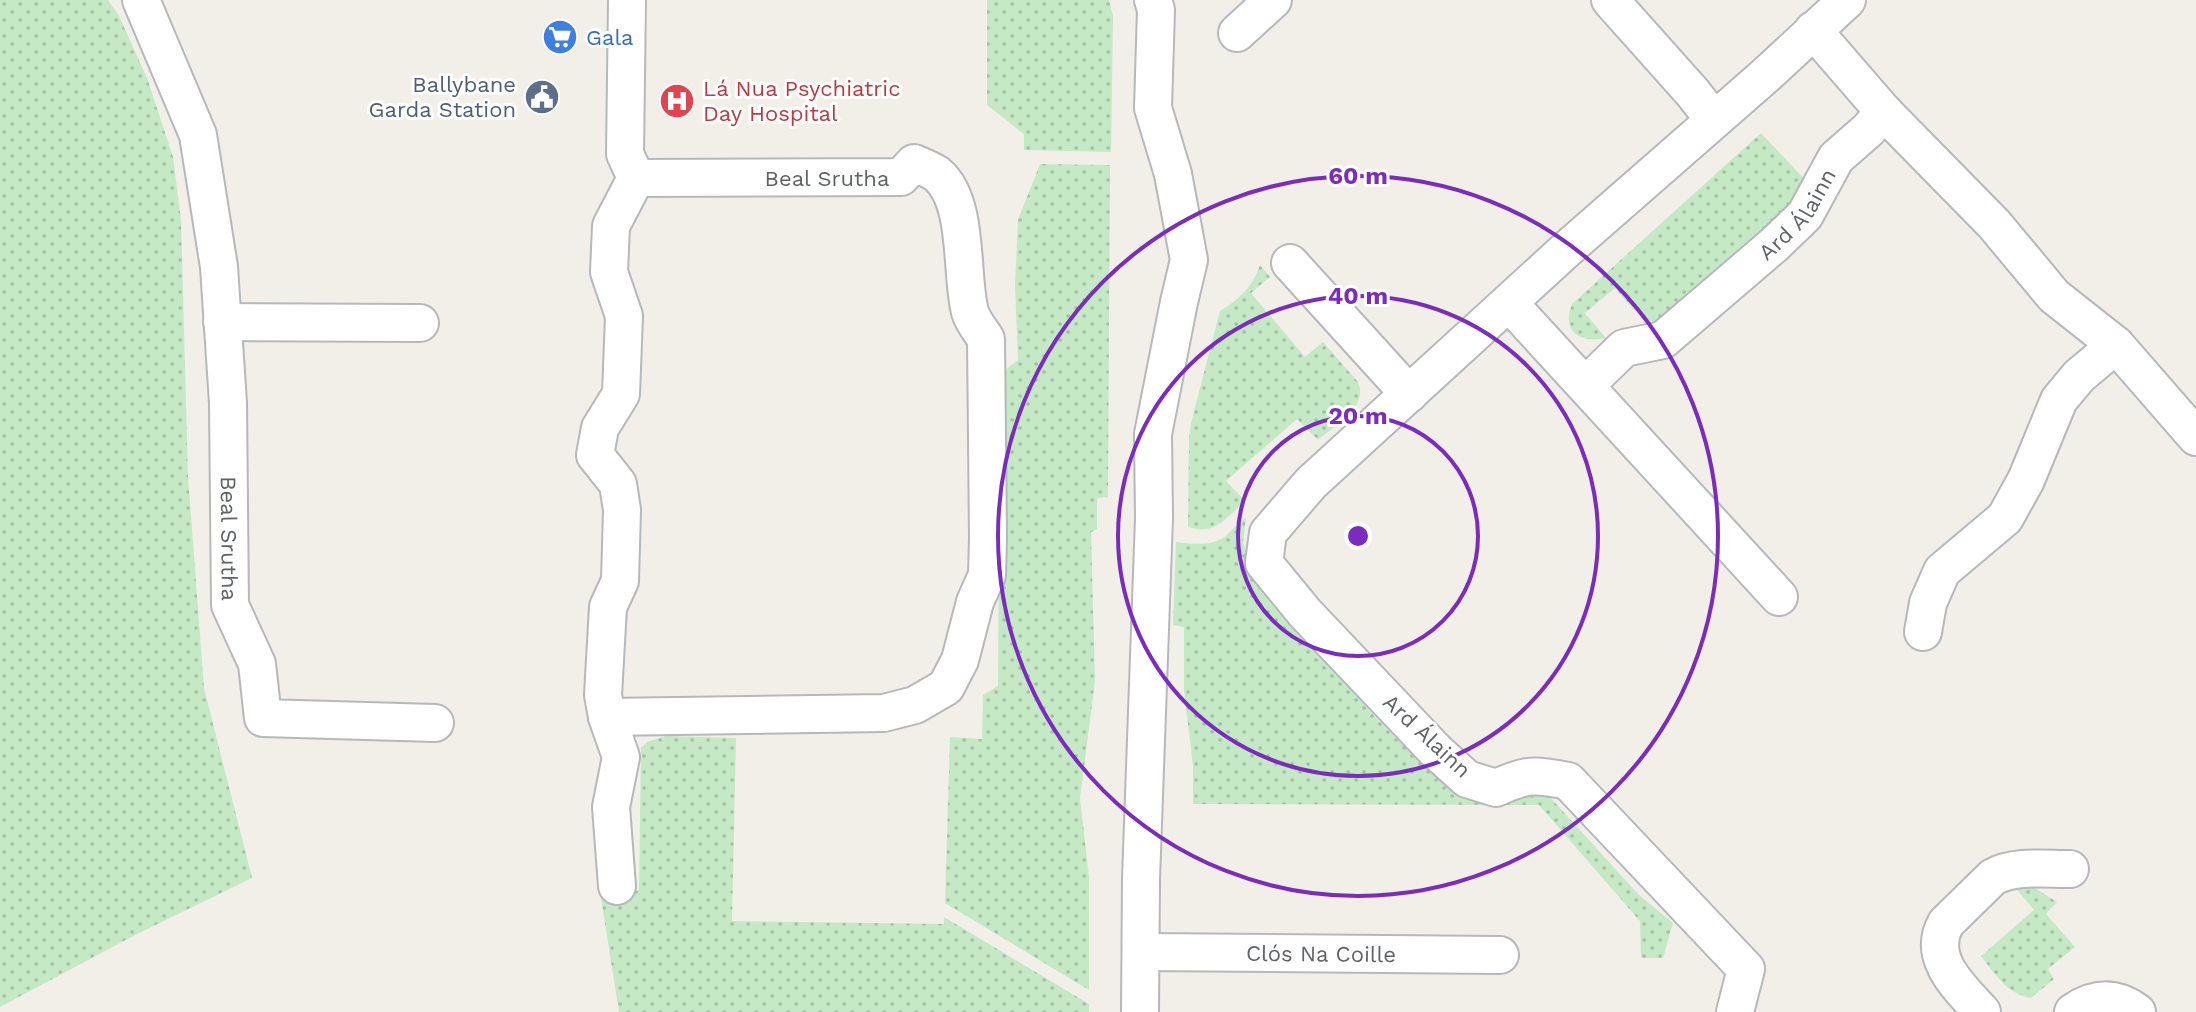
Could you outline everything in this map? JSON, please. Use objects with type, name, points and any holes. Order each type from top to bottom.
[{"type":"street","name":"Beal Srutha","points":[[141,0],[198,135],[219,267],[228,403],[230,605],[257,664],[263,718],[435,723]]},
{"type":"street","points":[[617,886],[611,807],[621,757],[603,695],[608,607],[620,581],[622,510],[618,484],[595,455],[600,428],[621,394],[624,316],[609,272],[611,226],[636,178],[625,154],[627,0]]},
{"type":"street","points":[[1140,1012],[1141,879],[1154,518],[1153,434],[1189,260],[1173,174],[1153,108],[1156,10],[1153,0]]},
{"type":"street","points":[[1237,33],[1273,0]]},
{"type":"street","points":[[1610,0],[1714,120]]},
{"type":"street","name":"Ard Álainn","points":[[1735,1012],[1746,969],[1568,781],[1545,776],[1523,776],[1496,788],[1467,779],[1435,750],[1316,624],[1264,563],[1268,533],[1302,493],[1847,0]]},
{"type":"street","points":[[1813,30],[1884,112],[1994,224],[2054,296],[2116,345],[2190,418]]},
{"type":"street","name":"Ard Álainn","points":[[1586,385],[1624,348],[1663,340],[1775,244],[1805,215],[1836,158],[1884,112]]},
{"type":"street","name":"Beal Srutha","points":[[607,717],[884,713],[915,705],[946,687],[960,660],[975,602],[987,575],[986,339],[970,314],[965,256],[953,200],[950,191],[936,174],[914,163],[901,177],[636,178]]},
{"type":"street","points":[[1290,263],[1409,394]]},
{"type":"street","points":[[1509,303],[1779,597]]},
{"type":"street","points":[[222,322],[420,323]]},
{"type":"street","points":[[1923,632],[1928,603],[1942,571],[2005,518],[2026,480],[2059,400],[2079,376],[2116,345]]},
{"type":"street","points":[[1982,1012],[1948,974],[1943,963],[1940,941],[1946,923],[1993,877],[2001,873],[2070,869]]},
{"type":"street","name":"Clós Na Coille","points":[[1141,952],[1500,955]]},
{"type":"street","points":[[2073,1012],[2092,1001],[2103,999],[2128,1005],[2137,1012]]},
{"type":"green space","points":[[0,0],[108,0],[119,16],[147,78],[173,157],[181,220],[188,477],[204,688],[252,878],[135,935],[0,1007]]},
{"type":"green space","points":[[987,0],[1109,0],[1113,16],[1111,152],[1024,150],[1024,134],[987,105]]},
{"type":"green space","points":[[1761,133],[1809,184],[1798,203],[1661,324],[1640,315],[1615,288],[1585,313],[1606,338],[1588,339],[1575,333],[1569,322],[1572,304]]},
{"type":"green space","points":[[1040,164],[1110,165],[1108,497],[1097,498],[1097,529],[1091,532],[1095,681],[1080,798],[1089,877],[1089,990],[945,903],[950,737],[982,739],[983,695],[998,686],[1000,374],[1018,360],[1015,285],[1018,220]]},
{"type":"green space","points":[[1260,265],[1270,277],[1251,293],[1305,357],[1323,342],[1358,382],[1359,400],[1348,415],[1318,440],[1297,419],[1226,481],[1245,501],[1220,524],[1206,529],[1188,527],[1191,423],[1220,311],[1244,292]]},
{"type":"green space","points":[[1246,517],[1243,542],[1251,568],[1272,599],[1377,719],[1442,779],[1509,800],[1531,794],[1548,795],[1638,894],[1673,923],[1663,958],[1641,958],[1640,921],[1539,805],[1193,804],[1193,766],[1184,690],[1184,627],[1173,625],[1176,542],[1203,544],[1216,541]]},
{"type":"green space","points":[[666,736],[736,738],[732,921],[944,924],[944,917],[1089,1004],[1089,1012],[619,1012],[601,898],[639,890],[641,748],[647,742]]},
{"type":"green space","points":[[2013,885],[2035,888],[2057,902],[2046,914],[2075,947],[2048,969],[2054,979],[2031,998],[2008,988],[1981,956],[2034,910]]},
{"type":"place","name":"Gala","points":[[560,37]]},
{"type":"place","name":"Ballybane Garda Station","points":[[542,97]]},
{"type":"place","name":"Lá Nua Psychiatric Day Hospital","points":[[677,101]]}]
